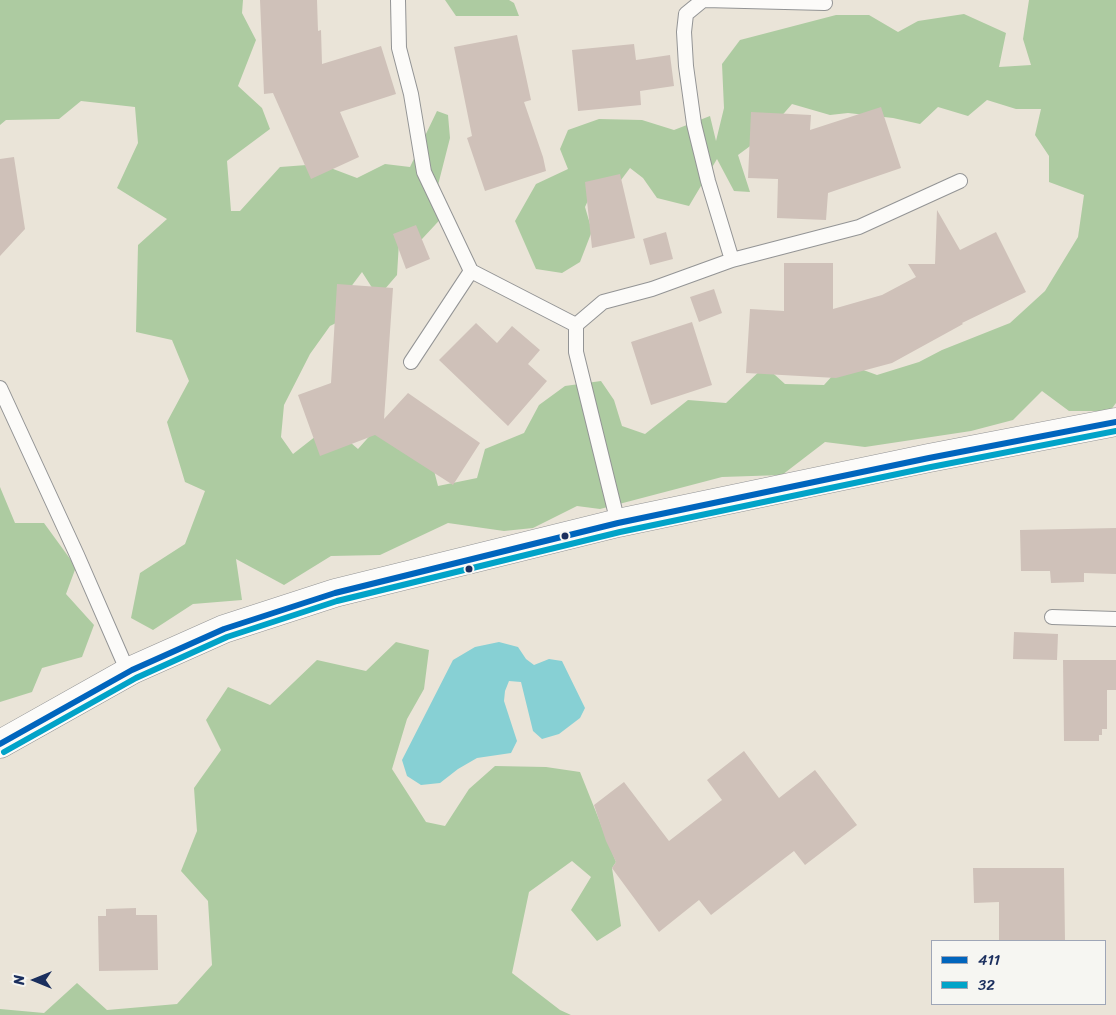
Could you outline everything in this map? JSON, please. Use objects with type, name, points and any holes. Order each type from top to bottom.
[{"type":"street","points":[[0,744],[128,672],[224,629],[335,593],[618,523],[929,458],[1116,422]]},
{"type":"lane","points":[[398,0],[399,48],[411,94],[424,172],[470,271],[576,325]]},
{"type":"lane","points":[[732,260],[708,181],[694,124],[686,66],[684,32],[686,14],[704,0],[825,3]]},
{"type":"lane","points":[[618,523],[576,352],[576,325],[603,302],[652,290],[732,260],[859,227],[960,181]]},
{"type":"lane","points":[[411,362],[470,271]]},
{"type":"lane","points":[[0,388],[77,555],[128,672]]},
{"type":"lane","points":[[1052,617],[1116,619]]},
{"type":"green space","points":[[0,0],[243,0],[242,13],[256,40],[238,86],[262,108],[270,129],[227,161],[231,211],[240,211],[280,167],[320,164],[357,178],[385,164],[410,167],[437,111],[448,115],[450,138],[437,189],[448,211],[422,239],[399,242],[397,275],[378,297],[362,272],[347,292],[348,317],[330,326],[310,354],[284,405],[281,437],[293,454],[316,436],[337,431],[358,449],[382,422],[430,455],[438,486],[477,478],[485,449],[524,433],[539,405],[565,386],[601,381],[614,400],[622,426],[645,434],[688,400],[726,403],[765,366],[785,384],[824,385],[844,363],[877,375],[919,362],[942,350],[1010,323],[1045,291],[1078,237],[1084,195],[1049,182],[1049,156],[1035,135],[1041,109],[1016,109],[987,100],[968,116],[938,107],[920,124],[893,118],[848,113],[830,115],[792,104],[765,135],[738,155],[750,192],[734,191],[717,159],[689,206],[657,198],[643,178],[630,168],[606,200],[590,196],[585,207],[592,231],[580,262],[562,273],[536,269],[515,221],[536,184],[568,169],[560,149],[568,130],[599,119],[642,120],[674,130],[710,116],[716,141],[724,108],[722,64],[740,40],[836,15],[869,15],[898,32],[918,21],[964,14],[1006,33],[999,67],[1031,65],[1023,39],[1029,0],[1116,0],[1116,403],[1110,411],[1069,411],[1042,391],[1013,420],[971,431],[865,447],[825,442],[782,475],[722,477],[600,509],[577,506],[533,528],[504,531],[448,523],[380,555],[331,556],[284,585],[236,559],[242,600],[193,604],[153,630],[131,618],[140,573],[185,544],[205,491],[185,482],[167,422],[189,381],[172,340],[136,332],[138,245],[167,219],[117,188],[138,143],[135,107],[81,101],[59,119],[6,120],[0,125]]},
{"type":"green space","points":[[445,0],[509,0],[514,3],[519,16],[456,16]]},
{"type":"green space","points":[[0,487],[15,523],[44,523],[76,567],[66,594],[94,625],[82,657],[42,668],[32,692],[0,702]]},
{"type":"green space","points":[[396,642],[429,650],[424,689],[407,719],[392,769],[426,822],[445,826],[469,789],[495,766],[546,767],[580,772],[616,862],[612,868],[621,926],[597,941],[571,910],[591,877],[572,861],[529,892],[512,973],[560,1010],[571,1015],[0,1015],[0,1009],[44,1013],[77,983],[107,1010],[177,1004],[212,965],[208,901],[181,871],[197,831],[194,788],[221,750],[206,720],[228,687],[270,705],[317,660],[366,671]]},
{"type":"water","points":[[499,642],[518,647],[526,659],[534,665],[549,659],[562,661],[585,708],[580,718],[559,734],[542,739],[533,731],[521,682],[509,681],[504,701],[517,741],[511,753],[477,758],[458,769],[440,783],[421,785],[407,776],[402,760],[453,660],[475,647]]},
{"type":"building","points":[[260,0],[317,0],[318,31],[321,30],[322,64],[381,46],[396,94],[340,112],[359,157],[311,179],[273,93],[264,94]]},
{"type":"building","points":[[517,35],[531,100],[524,102],[546,171],[485,191],[467,138],[472,136],[454,47]]},
{"type":"building","points":[[634,44],[636,60],[670,55],[674,86],[640,91],[641,105],[578,111],[572,50]]},
{"type":"building","points":[[881,107],[901,168],[828,193],[826,220],[777,218],[778,179],[748,178],[751,112],[811,115],[810,130]]},
{"type":"building","points":[[14,157],[25,229],[0,256],[0,159]]},
{"type":"building","points":[[620,174],[635,238],[592,248],[585,182]]},
{"type":"building","points":[[937,210],[960,250],[996,232],[1026,292],[962,323],[892,363],[836,378],[746,373],[750,309],[784,311],[784,263],[833,263],[833,309],[882,295],[916,277],[908,264],[935,264]]},
{"type":"building","points":[[416,225],[430,259],[406,269],[393,234]]},
{"type":"building","points":[[666,232],[673,259],[650,265],[643,239]]},
{"type":"building","points":[[337,284],[393,288],[384,419],[408,393],[480,443],[453,485],[375,435],[320,456],[298,395],[331,383]]},
{"type":"building","points":[[714,289],[722,313],[699,322],[690,297]]},
{"type":"building","points":[[692,322],[712,385],[651,405],[631,342]]},
{"type":"building","points":[[476,323],[497,343],[512,326],[540,350],[528,364],[547,381],[508,426],[439,360]]},
{"type":"building","points":[[1116,528],[1116,574],[1084,573],[1084,582],[1051,583],[1050,571],[1021,571],[1020,530]]},
{"type":"building","points":[[1014,632],[1058,634],[1057,660],[1013,659]]},
{"type":"building","points":[[1063,660],[1116,660],[1116,690],[1107,690],[1107,729],[1102,729],[1099,741],[1064,741]]},
{"type":"building","points":[[744,751],[779,798],[815,770],[857,825],[805,865],[794,851],[711,915],[699,900],[659,932],[612,868],[616,862],[606,841],[594,805],[624,782],[669,841],[722,800],[707,780]]},
{"type":"building","points":[[973,868],[1064,868],[1065,940],[999,940],[999,902],[974,903]]},
{"type":"building","points":[[136,908],[136,915],[157,915],[158,970],[99,971],[98,916],[106,916],[106,909]]},
{"type":"transit line","name":"411","points":[[0,744],[132,670],[224,629],[335,593],[618,523],[929,458],[1116,422]]},
{"type":"transit line","name":"32","points":[[4,752],[136,678],[227,637],[337,601],[620,532],[931,467],[1116,431]]}]
